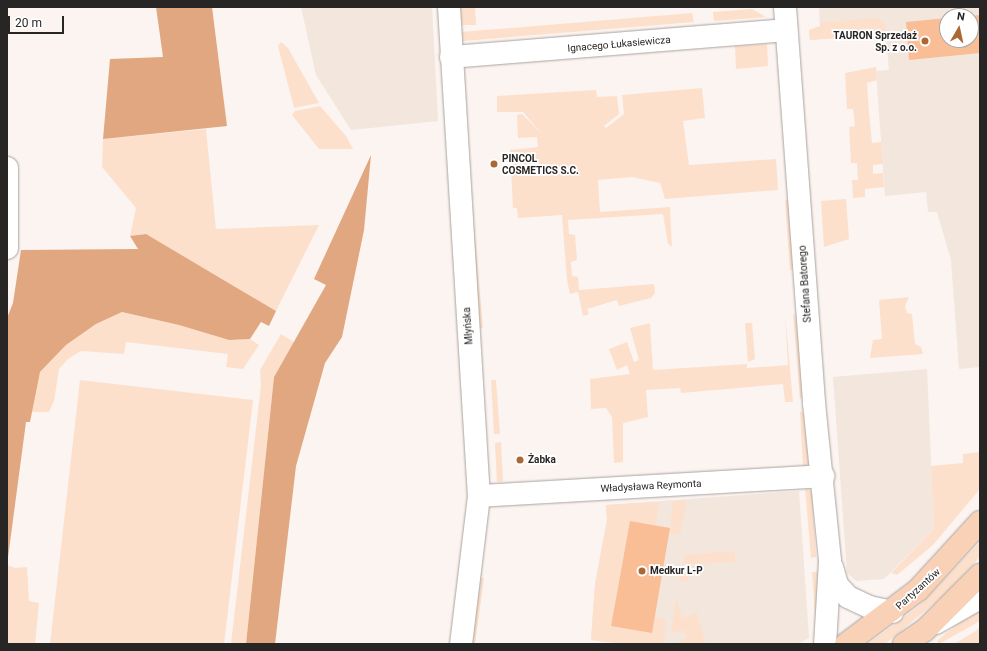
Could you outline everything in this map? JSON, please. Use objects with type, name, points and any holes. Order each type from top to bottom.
[{"type":"main road","name":"Partyzantów","points":[[846,644],[892,612],[943,566],[979,524]]},
{"type":"main road","points":[[904,644],[924,630],[980,575]]},
{"type":"street","name":"Młyńska","points":[[449,7],[479,496],[461,644]]},
{"type":"street","name":"Stefana Batorego","points":[[784,7],[814,403],[823,476],[830,562],[825,644]]},
{"type":"street","name":"Ignacego Łukasiewicza","points":[[451,57],[786,30]]},
{"type":"street","points":[[7,168],[7,248]]},
{"type":"street","name":"Władysława Reymonta","points":[[479,496],[823,476]]},
{"type":"street","name":"Stefana Batorego","points":[[830,562],[837,585],[848,597],[869,607],[892,612]]},
{"type":"street","points":[[924,630],[980,598]]},
{"type":"shaded area","points":[[156,7],[212,7],[227,126],[103,139],[110,59],[163,57]]},
{"type":"shaded area","points":[[301,7],[432,7],[438,121],[351,130],[316,75]]},
{"type":"shaded area","points":[[460,7],[475,7],[476,25],[461,25]]},
{"type":"shaded area","points":[[807,7],[980,7],[980,367],[959,369],[951,260],[937,212],[928,212],[926,192],[885,196],[876,71],[889,70],[886,35],[810,40],[809,30],[820,26],[819,8]]},
{"type":"shaded area","points":[[752,9],[766,17],[714,21],[713,12]]},
{"type":"shaded area","points":[[692,13],[694,22],[463,41],[461,32]]},
{"type":"shaded area","points":[[877,18],[886,25],[886,34],[810,40],[809,30],[820,26],[820,22]]},
{"type":"shaded area","points":[[281,42],[288,48],[319,103],[294,108],[278,46]]},
{"type":"shaded area","points":[[767,44],[768,66],[736,69],[735,46]]},
{"type":"shaded area","points":[[876,67],[877,80],[867,83],[869,112],[872,143],[881,142],[883,164],[873,165],[873,174],[883,173],[884,187],[865,189],[865,197],[853,198],[852,180],[858,180],[857,163],[851,163],[849,127],[855,126],[853,109],[847,109],[845,73]]},
{"type":"shaded area","points":[[702,88],[705,118],[683,121],[689,165],[776,159],[778,190],[665,199],[660,183],[632,177],[598,180],[600,212],[670,207],[672,247],[668,244],[663,214],[568,220],[569,234],[575,235],[577,260],[571,262],[572,276],[578,277],[579,290],[654,284],[655,293],[651,298],[619,306],[617,300],[587,309],[589,314],[583,316],[578,292],[570,294],[567,280],[562,215],[518,218],[517,208],[513,208],[510,150],[538,147],[537,137],[518,138],[517,115],[522,114],[541,133],[523,112],[497,112],[497,96],[596,90],[597,97],[617,96],[619,114],[604,126],[606,128],[624,114],[622,95]]},
{"type":"shaded area","points":[[320,106],[346,136],[353,149],[319,149],[292,115],[295,111]]},
{"type":"shaded area","points":[[206,129],[216,229],[319,225],[276,311],[146,234],[130,236],[136,208],[102,167],[103,139]]},
{"type":"shaded area","points":[[371,155],[364,230],[342,337],[325,363],[296,466],[275,644],[246,644],[274,377],[326,285],[314,279]]},
{"type":"shaded area","points":[[785,199],[789,201],[793,268],[790,271]]},
{"type":"shaded area","points":[[846,199],[849,239],[824,247],[821,201]]},
{"type":"shaded area","points":[[474,225],[483,328],[476,329],[469,226]]},
{"type":"shaded area","points":[[146,234],[276,311],[269,326],[261,322],[250,339],[229,340],[179,325],[122,312],[96,324],[66,345],[40,372],[30,422],[26,422],[7,565],[7,318],[13,303],[21,250],[138,249],[130,236]]},
{"type":"shaded area","points":[[909,297],[905,306],[907,313],[912,314],[915,344],[921,347],[923,354],[870,358],[873,340],[882,339],[879,300]]},
{"type":"shaded area","points":[[122,312],[179,325],[229,340],[250,339],[259,345],[243,369],[226,367],[228,354],[126,342],[124,354],[81,351],[68,359],[59,369],[54,401],[49,412],[30,412],[40,372],[66,345],[96,324]]},
{"type":"shaded area","points":[[785,314],[793,402],[785,402],[783,384],[681,393],[680,388],[646,390],[648,417],[623,423],[623,462],[614,463],[612,417],[606,408],[591,409],[590,379],[630,374],[627,365],[617,370],[609,349],[627,342],[634,362],[639,360],[630,328],[650,323],[653,370],[747,364],[747,368],[788,365]]},
{"type":"shaded area","points":[[793,314],[798,318],[803,397],[800,399]]},
{"type":"shaded area","points":[[745,323],[752,323],[755,359],[748,362]]},
{"type":"shaded area","points":[[281,334],[294,342],[274,377],[246,644],[231,644],[261,385],[260,370]]},
{"type":"shaded area","points":[[927,369],[934,529],[884,579],[856,581],[847,573],[833,377]]},
{"type":"shaded area","points":[[80,380],[253,400],[224,644],[50,644]]},
{"type":"shaded area","points":[[491,380],[496,380],[500,434],[494,434]]},
{"type":"shaded area","points":[[800,411],[805,414],[810,462],[803,468]]},
{"type":"shaded area","points":[[501,442],[503,481],[497,482],[495,443]]},
{"type":"shaded area","points":[[980,452],[979,490],[933,545],[897,575],[891,573],[934,529],[931,466],[963,463],[963,454]]},
{"type":"shaded area","points":[[805,487],[812,492],[816,557],[811,558]]},
{"type":"shaded area","points":[[799,491],[809,638],[798,644],[624,644],[591,640],[595,584],[607,520],[606,505]]},
{"type":"shaded area","points":[[687,500],[680,535],[670,533],[673,501]]},
{"type":"shaded area","points":[[659,502],[656,525],[630,521],[611,625],[655,617],[666,619],[664,644],[623,644],[591,640],[595,584],[607,520],[606,505]]},
{"type":"shaded area","points":[[980,542],[980,557],[944,595],[885,644],[868,644],[919,606]]},
{"type":"shaded area","points":[[735,551],[735,562],[684,565],[689,582],[680,581],[685,555]]},
{"type":"shaded area","points":[[7,565],[15,568],[27,567],[29,601],[39,603],[35,644],[8,644]]},
{"type":"shaded area","points":[[812,572],[818,572],[821,614],[815,614]]},
{"type":"shaded area","points":[[479,578],[484,578],[475,644],[469,644]]},
{"type":"shaded area","points":[[676,597],[682,618],[697,613],[706,644],[675,644],[687,637],[684,630],[671,633]]},
{"type":"shaded area","points":[[980,605],[980,621],[939,644],[937,641]]},
{"type":"shaded area","points":[[980,628],[980,644],[954,644],[974,632]]},
{"type":"building","points":[[979,15],[980,53],[909,60],[906,22],[939,19],[939,48],[979,48]]},
{"type":"building","name":"Medkur L-P","points":[[630,521],[670,528],[652,633],[611,626]]},
{"type":"place","name":"TAURON Sprzedaż Sp. z o.o.","points":[[925,41]]},
{"type":"place","name":"PINCOL COSMETICS S.C.","points":[[494,164]]},
{"type":"place","name":"Żabka","points":[[520,460]]},
{"type":"place","name":"Medkur L-P","points":[[642,571]]}]
